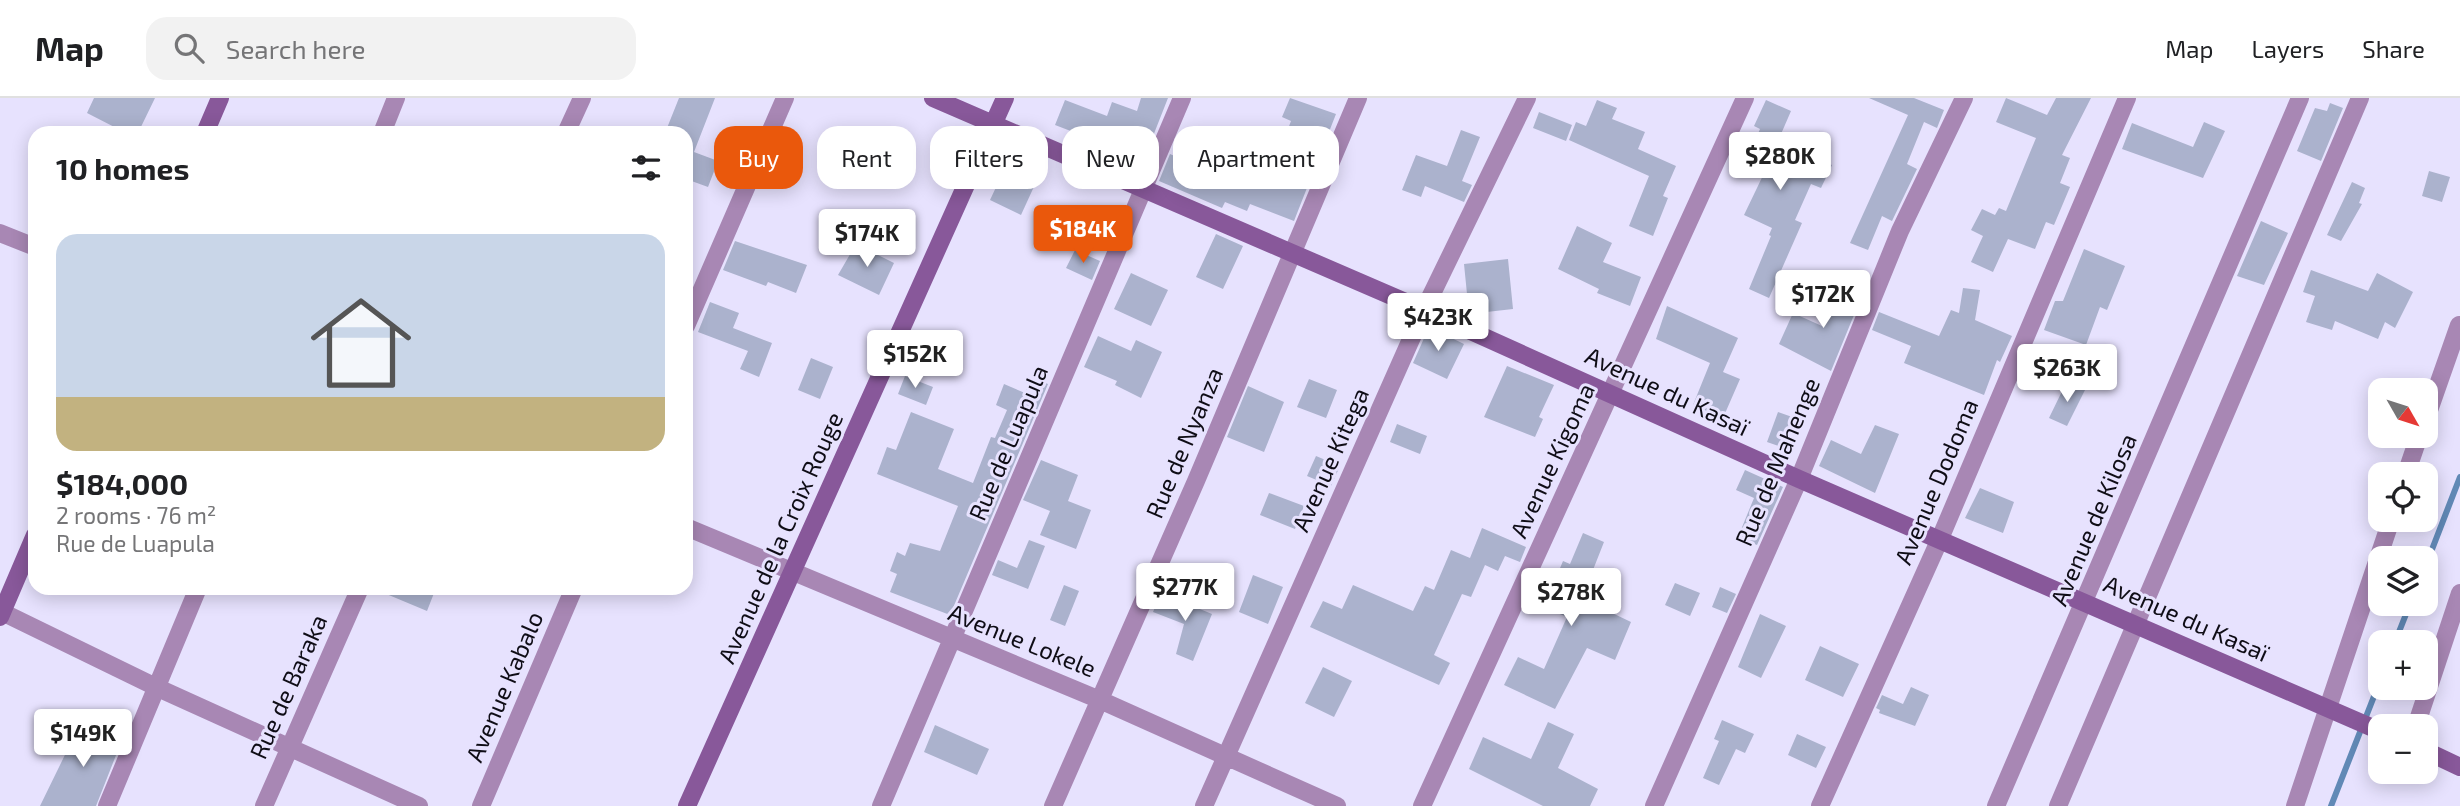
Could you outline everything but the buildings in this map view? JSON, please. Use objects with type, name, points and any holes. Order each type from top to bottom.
[{"type":"street","points":[[208,126],[220,98]]},
{"type":"street","points":[[385,126],[396,98]]},
{"type":"street","points":[[569,126],[582,98]]},
{"type":"street","points":[[693,310],[785,98]]},
{"type":"street","name":"Avenue du Kasaï","points":[[933,98],[1611,392],[1939,541],[2368,725]]},
{"type":"street","name":"Avenue de la Croix Rouge","points":[[687,806],[1005,98]]},
{"type":"street","name":"Rue de Luapula","points":[[881,806],[1182,98]]},
{"type":"street","name":"Rue de Nyanza","points":[[1053,806],[1358,98]]},
{"type":"street","name":"Avenue Kitega","points":[[1204,806],[1424,310],[1527,98]]},
{"type":"street","name":"Avenue Kigoma","points":[[1422,806],[1745,98]]},
{"type":"street","name":"Rue de Mahenge","points":[[1654,806],[1799,479],[1900,231],[1964,98]]},
{"type":"street","name":"Avenue Dodoma","points":[[1820,806],[1939,541],[2127,98]]},
{"type":"street","name":"Avenue de Kilosa","points":[[1996,806],[2086,602],[2300,98]]},
{"type":"street","points":[[2058,806],[2360,98]]},
{"type":"street","points":[[0,233],[28,244]]},
{"type":"street","points":[[2438,385],[2459,325]]},
{"type":"street","name":"Avenue Lokele","points":[[693,530],[1100,700],[1337,806]]},
{"type":"street","points":[[2295,806],[2387,532]]},
{"type":"street","points":[[28,551],[1,615],[418,806]]},
{"type":"street","points":[[2420,714],[2460,593]]},
{"type":"street","points":[[107,806],[195,595]]},
{"type":"street","name":"Rue de Baraka","points":[[264,806],[287,748],[357,595]]},
{"type":"street","name":"Avenue Kabalo","points":[[481,806],[571,595]]},
{"type":"street","points":[[2438,757],[2460,767]]},
{"type":"waterway","points":[[2433,546],[2460,477]]},
{"type":"waterway","points":[[2400,630],[2405,616]]},
{"type":"waterway","points":[[2331,806],[2373,700]]}]
